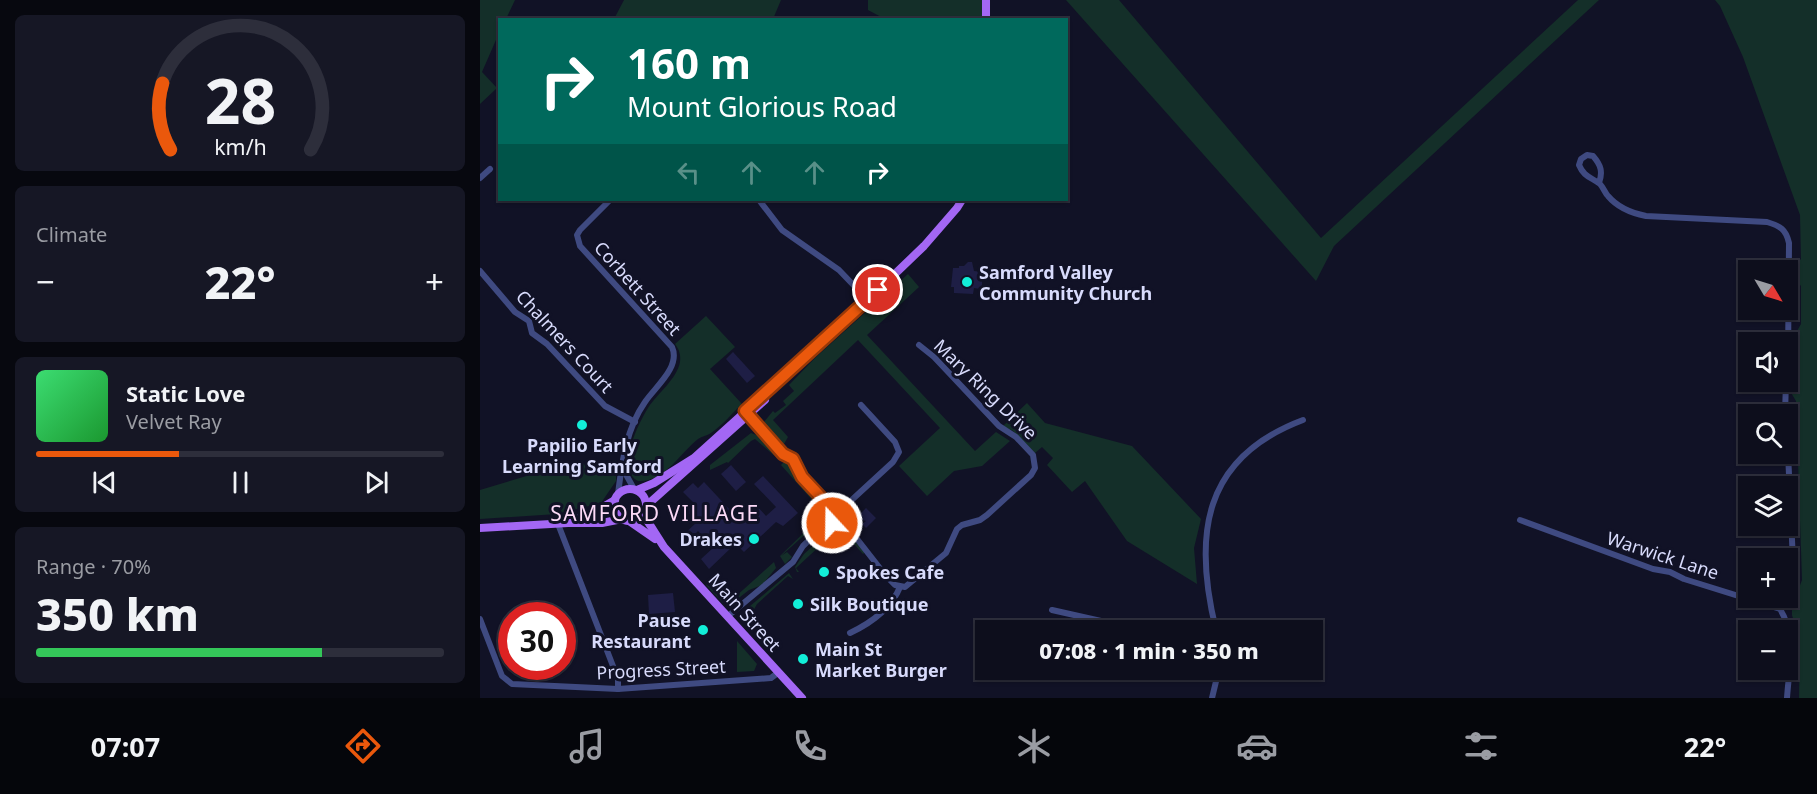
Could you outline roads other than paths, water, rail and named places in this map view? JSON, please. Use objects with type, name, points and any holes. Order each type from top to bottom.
[{"type":"main road","points":[[986,0],[986,18]]},
{"type":"main road","points":[[568,522],[602,523],[637,519],[669,486],[924,246],[961,201]]},
{"type":"main road","points":[[480,528],[558,524],[598,510],[625,489],[635,490],[657,482],[694,458],[747,413]]},
{"type":"main road","points":[[657,482],[669,486]]},
{"type":"main road","points":[[635,490],[644,496],[645,510]]},
{"type":"main road","points":[[616,497],[615,511],[625,520]]},
{"type":"main road","name":"Main Street","points":[[645,510],[664,547]]},
{"type":"main road","name":"Main Street","points":[[625,520],[641,528],[664,547],[802,698]]},
{"type":"street","points":[[1599,183],[1602,176],[1599,162],[1593,156],[1587,155],[1581,159],[1579,165],[1588,178],[1599,183],[1620,207],[1634,213],[1646,216],[1767,222],[1779,225],[1787,233],[1789,255],[1788,332]]},
{"type":"street","points":[[480,178],[490,169]]},
{"type":"street","name":"Corbett Street","points":[[609,201],[580,230],[577,235],[580,246],[672,347],[674,353],[671,367],[640,410],[635,422],[623,454],[623,469],[616,497]]},
{"type":"street","points":[[760,201],[782,230],[839,270],[861,293]]},
{"type":"street","name":"Chalmers Court","points":[[480,271],[514,312],[529,321],[532,333],[547,344],[605,406],[635,422]]},
{"type":"street","name":"Mary Ring Drive","points":[[900,586],[910,584],[946,553],[957,529],[987,515],[1031,475],[1035,468],[1032,455],[1016,437],[999,426],[934,357],[919,345]]},
{"type":"street","points":[[843,508],[893,462],[899,452],[895,442],[861,405]]},
{"type":"street","points":[[747,413],[783,454],[793,459],[802,477],[830,507]]},
{"type":"street","points":[[1214,620],[1207,593],[1204,549],[1212,506],[1224,480],[1257,442],[1278,429],[1303,420]]},
{"type":"street","points":[[1789,464],[1792,548]]},
{"type":"street","points":[[623,469],[635,490]]},
{"type":"street","points":[[835,505],[843,508],[846,516],[843,521],[838,524],[829,521],[826,516],[830,507],[835,505]]},
{"type":"street","name":"Warwick Lane","points":[[1520,520],[1653,569],[1670,572],[1684,579],[1780,609]]},
{"type":"street","points":[[728,616],[793,562],[799,549],[829,521]]},
{"type":"street","points":[[843,521],[886,576],[900,586],[890,604],[880,614],[868,624],[850,633]]},
{"type":"street","points":[[558,524],[618,679],[618,689]]},
{"type":"street","points":[[1780,609],[1789,623],[1791,638],[1787,698]]},
{"type":"street","points":[[1052,610],[1096,620]]},
{"type":"street","name":"Progress Street","points":[[480,619],[502,676],[507,682],[518,685],[618,689],[771,678],[779,672]]},
{"type":"street","points":[[1212,698],[1216,680]]},
{"type":"place","name":"Samford Valley Community Church","points":[[967,282]]},
{"type":"place","name":"Papilio Early Learning Samford","points":[[582,425]]},
{"type":"place","name":"Drakes","points":[[754,539]]},
{"type":"place","name":"Spokes Cafe","points":[[824,572]]},
{"type":"place","name":"Silk Boutique","points":[[798,604]]},
{"type":"place","name":"Pause Restaurant","points":[[703,630]]},
{"type":"place","name":"Main St Market Burger","points":[[803,659]]},
{"type":"district","name":"SAMFORD VILLAGE","points":[[655,513]]}]
